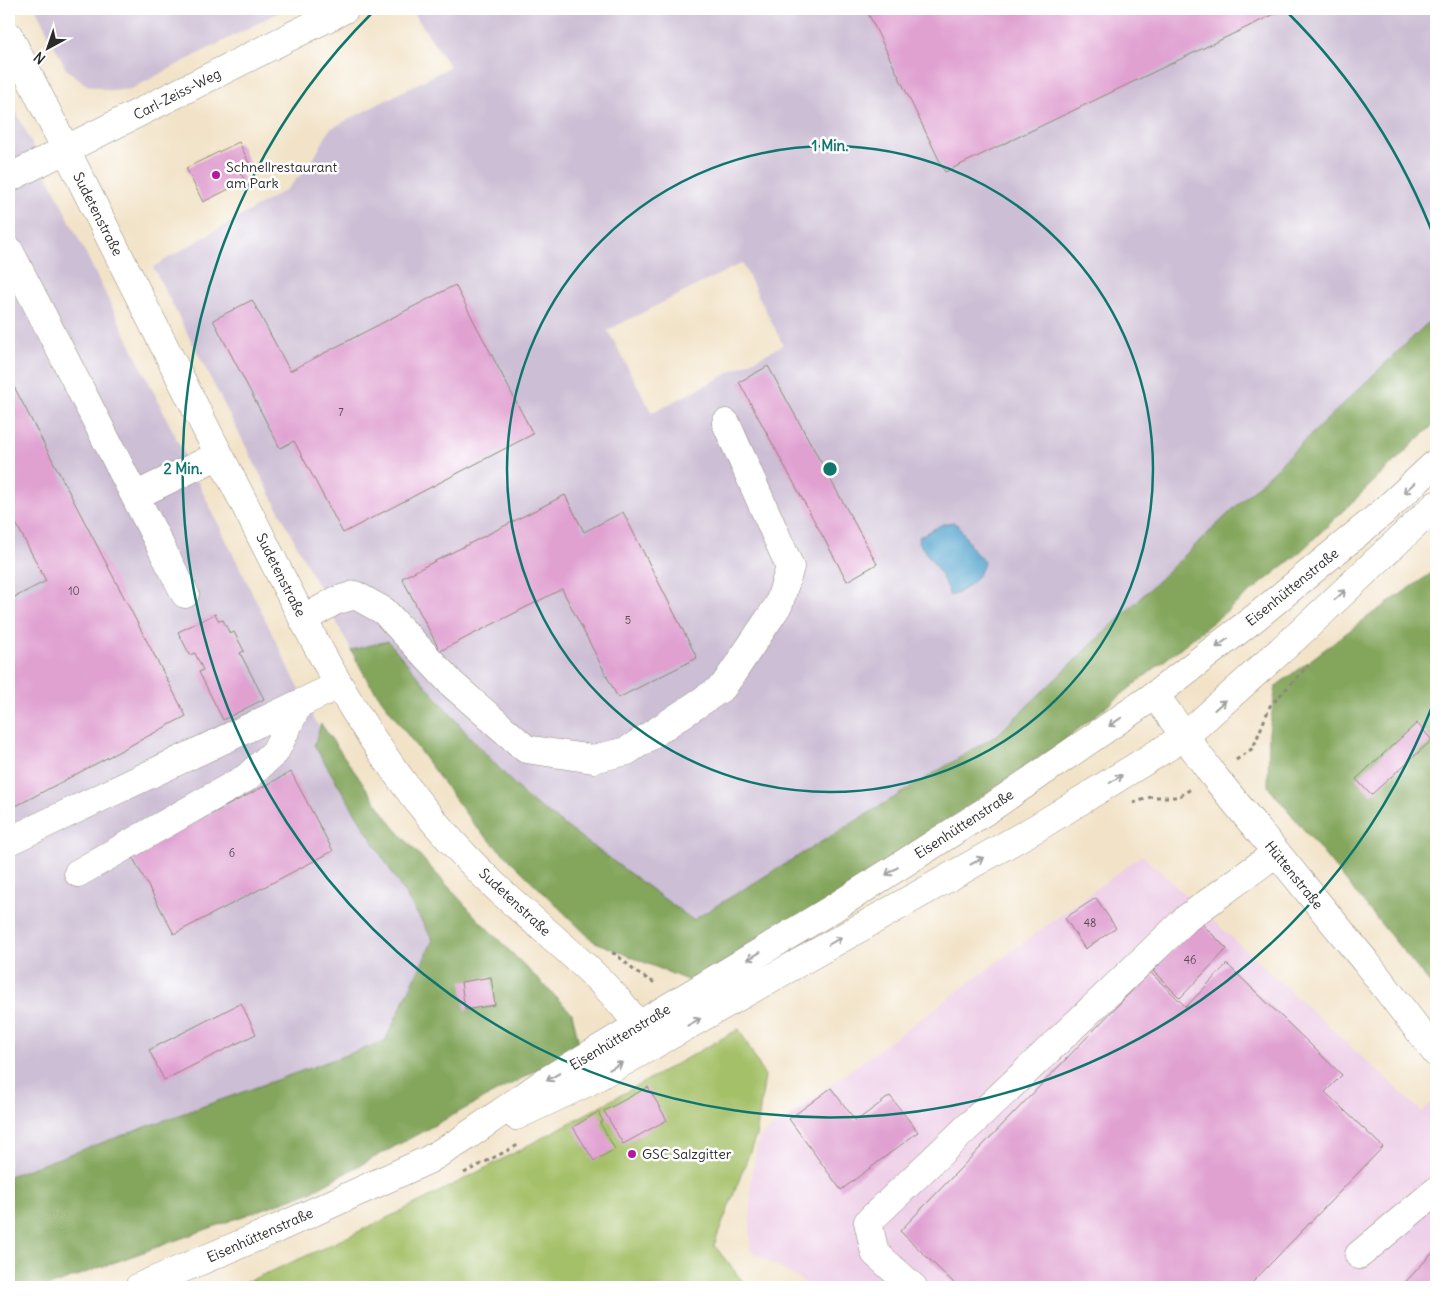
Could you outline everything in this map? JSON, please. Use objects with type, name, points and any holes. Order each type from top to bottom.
[{"type":"street","name":"Carl-Zeiss-Weg","points":[[9,178],[345,9]]},
{"type":"street","name":"Sudetenstraße","points":[[9,36],[219,455],[304,619],[340,685],[387,760],[443,832],[494,885],[597,979],[646,1036]]},
{"type":"street","points":[[9,250],[185,594]]},
{"type":"street","points":[[304,619],[335,601],[355,595],[384,611],[452,684],[526,749],[593,759],[627,751],[723,687],[779,604],[790,567],[726,423]]},
{"type":"street","points":[[135,496],[219,455]]},
{"type":"street","name":"Eisenhüttenstraße","points":[[646,1036],[691,995],[832,909],[992,807],[1155,695],[1256,617],[1382,513],[1436,463]]},
{"type":"street","name":"Eisenhüttenstraße","points":[[139,1287],[392,1178],[460,1141],[546,1081],[646,1036],[1038,827],[1184,737],[1299,634],[1436,505]]},
{"type":"street","points":[[9,841],[297,707],[340,685]]},
{"type":"street","name":"Hüttenstraße","points":[[1155,695],[1213,775],[1436,1052]]},
{"type":"street","points":[[78,872],[246,778],[275,752],[297,707]]},
{"type":"street","points":[[913,1287],[876,1253],[868,1222],[1187,918],[1276,852]]},
{"type":"street","points":[[1359,1255],[1436,1191]]},
{"type":"path","points":[[1213,775],[1253,748],[1270,706],[1309,665]]},
{"type":"path","points":[[607,953],[616,954],[637,974],[655,984],[680,983],[691,995]]},
{"type":"shaded area","points":[[36,9],[285,9],[131,89],[112,91],[87,85],[66,69]]},
{"type":"shaded area","points":[[411,9],[1436,9],[1436,315],[997,735],[693,920],[526,797],[469,736],[388,641],[351,650],[153,267],[287,189],[310,165],[330,129],[450,67]],"holes":[[[742,263],[783,345],[652,413],[608,330]]]},
{"type":"shaded area","points":[[9,97],[314,719],[389,827],[468,919],[385,1042],[9,1176]]},
{"type":"shaded area","points":[[1142,855],[1422,1112],[1430,1103],[1436,1110],[1436,1287],[812,1287],[750,1250],[751,1179],[759,1138]]},
{"type":"green space","points":[[1436,315],[1436,422],[1297,555],[1062,742],[769,941],[694,983],[593,941],[475,826],[368,681],[351,650],[388,641],[469,736],[526,797],[693,920],[997,735]]},
{"type":"green space","points":[[1436,570],[1436,991],[1268,786],[1269,732],[1276,686],[1369,616]]},
{"type":"green space","points":[[321,724],[393,826],[475,916],[572,1013],[580,1047],[310,1192],[46,1287],[9,1287],[9,1176],[385,1041],[433,940],[314,745]]},
{"type":"green space","name":"GSC Salzgitter","points":[[739,1029],[765,1076],[756,1136],[714,1245],[747,1287],[234,1287],[364,1229],[490,1166]]},
{"type":"water","points":[[953,522],[959,526],[973,550],[984,562],[980,573],[972,583],[950,596],[940,574],[918,542],[919,537],[943,524]]},
{"type":"building","points":[[866,9],[1285,9],[945,172]]},
{"type":"building","name":"Schnellrestaurant am Park","points":[[239,142],[251,167],[240,172],[245,181],[203,202],[186,168]]},
{"type":"building","points":[[455,285],[533,434],[343,533],[294,441],[280,448],[213,320],[252,300],[290,371]]},
{"type":"building","points":[[768,366],[877,564],[847,581],[739,382]]},
{"type":"building","points":[[9,377],[186,716],[16,806],[9,793],[9,600],[46,581],[9,510]]},
{"type":"building","points":[[565,495],[584,532],[623,512],[697,658],[618,698],[562,589],[440,651],[402,578]]},
{"type":"building","points":[[215,614],[219,621],[223,620],[230,634],[234,632],[244,651],[240,653],[264,699],[223,720],[199,672],[203,670],[195,653],[190,655],[178,632]]},
{"type":"building","points":[[1417,723],[1432,740],[1371,795],[1356,779]]},
{"type":"building","points":[[291,772],[333,851],[174,934],[132,856]]},
{"type":"building","points":[[1096,898],[1116,928],[1085,949],[1065,918]]},
{"type":"building","points":[[1200,922],[1227,949],[1180,998],[1153,971]]},
{"type":"building","points":[[1227,964],[1342,1075],[1325,1092],[1383,1147],[1248,1287],[958,1287],[900,1231],[1150,972],[1186,1007]]},
{"type":"building","points":[[491,977],[495,1005],[465,1010],[461,982]]},
{"type":"building","points":[[241,1003],[256,1034],[164,1080],[149,1050]]},
{"type":"building","points":[[648,1087],[667,1120],[623,1144],[604,1111]]},
{"type":"building","points":[[831,1088],[856,1121],[890,1096],[918,1132],[841,1190],[789,1119]]},
{"type":"building","points":[[598,1112],[603,1121],[600,1123],[615,1149],[594,1161],[573,1127]]},
{"type":"building","points":[[1436,1249],[1436,1287],[1401,1287]]},
{"type":"place","name":"Schnellrestaurant am Park","points":[[216,175]]},
{"type":"place","name":"GSC Salzgitter","points":[[632,1154]]}]
